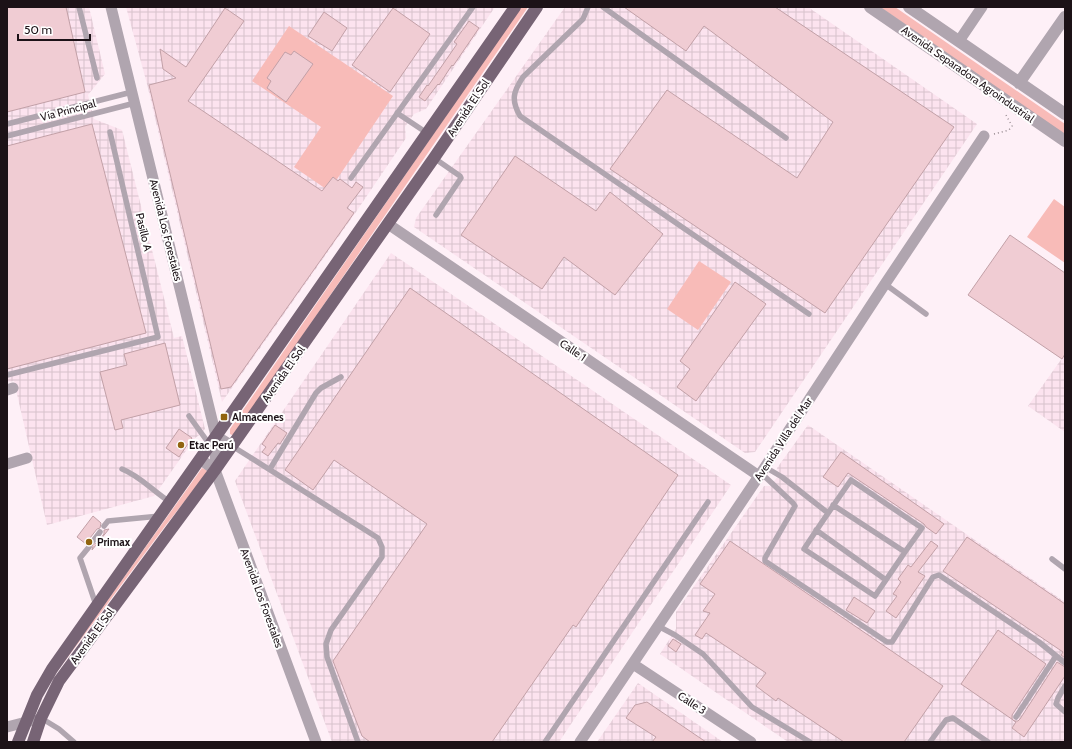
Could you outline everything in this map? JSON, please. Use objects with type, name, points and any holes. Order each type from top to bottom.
[{"type":"main road","name":"Avenida El Sol","points":[[17,741],[26,723],[37,694],[52,669],[515,7]]},
{"type":"main road","name":"Avenida El Sol","points":[[33,742],[41,718],[59,681],[215,470],[538,7]]},
{"type":"street","name":"Avenida Los Forestales","points":[[111,7],[213,440],[215,470],[316,742]]},
{"type":"street","name":"Avenida Separadora Agroindustrial","points":[[870,7],[1065,141]]},
{"type":"street","name":"Avenida Separadora Agroindustrial","points":[[909,7],[1065,114]]},
{"type":"street","points":[[959,41],[982,7]]},
{"type":"street","points":[[1022,85],[1065,17]]},
{"type":"street","points":[[1022,85],[1065,31]]},
{"type":"street","name":"Avenida Villa del Mar","points":[[580,742],[984,136]]},
{"type":"street","name":"Calle 1","points":[[388,224],[761,472]]},
{"type":"street","points":[[213,440],[232,446]]},
{"type":"street","points":[[7,464],[27,458]]},
{"type":"street","points":[[200,459],[215,470]]},
{"type":"street","name":"Calle 3","points":[[633,664],[751,742]]},
{"type":"street","points":[[7,727],[41,718]]},
{"type":"lane","points":[[79,7],[96,78]]},
{"type":"lane","points":[[350,178],[473,7]]},
{"type":"lane","points":[[588,7],[583,19],[523,77],[516,87],[514,106],[520,116],[810,314]]},
{"type":"lane","points":[[603,7],[786,138]]},
{"type":"lane","points":[[7,124],[133,97]]},
{"type":"lane","name":"Vía Principal","points":[[7,136],[133,97]]},
{"type":"lane","points":[[398,113],[428,133]]},
{"type":"lane","name":"Pasillo A","points":[[7,375],[158,337],[110,132]]},
{"type":"lane","points":[[434,158],[461,178],[436,215]]},
{"type":"lane","points":[[885,284],[926,314]]},
{"type":"lane","points":[[270,469],[316,393],[321,388],[341,377]]},
{"type":"lane","points":[[189,416],[213,440]]},
{"type":"lane","points":[[232,446],[378,538],[382,547],[382,558],[331,630],[326,644],[327,657],[358,742]]},
{"type":"lane","points":[[122,469],[137,477],[170,502]]},
{"type":"lane","points":[[761,472],[782,477],[828,513]]},
{"type":"lane","points":[[761,472],[795,506],[765,558],[765,561],[887,642],[892,642],[933,577],[939,575],[1039,642],[1065,663]]},
{"type":"lane","points":[[851,480],[922,528],[875,596],[804,549],[828,513],[851,480]]},
{"type":"lane","points":[[544,742],[708,502]]},
{"type":"lane","points":[[833,505],[905,552]]},
{"type":"lane","points":[[104,526],[108,520],[160,516]]},
{"type":"lane","points":[[816,530],[886,580]]},
{"type":"lane","points":[[94,540],[100,532]]},
{"type":"lane","points":[[89,547],[80,558],[96,606]]},
{"type":"lane","points":[[1052,559],[1065,569]]},
{"type":"lane","points":[[658,626],[675,635],[703,654],[752,707],[810,742]]},
{"type":"lane","points":[[1016,717],[1056,656]]},
{"type":"lane","points":[[1065,686],[1056,704],[1065,712]]},
{"type":"lane","points":[[41,718],[59,729],[74,742]]},
{"type":"lane","points":[[930,742],[946,720],[954,718],[988,742]]},
{"type":"path","points":[[984,136],[1009,130],[1012,126],[1006,113]]},
{"type":"shaded area","points":[[7,7],[89,7],[105,74],[88,95],[94,119],[122,130],[174,338],[182,336],[205,429],[195,438],[154,496],[47,525],[14,381],[7,382]]},
{"type":"shaded area","points":[[126,7],[495,7],[426,109],[414,114],[405,127],[406,138],[356,212],[222,402],[147,84]]},
{"type":"shaded area","points":[[521,7],[528,7],[235,434],[230,434],[230,429]]},
{"type":"shaded area","points":[[565,7],[808,7],[977,124],[755,452],[745,453],[414,227],[416,218]]},
{"type":"shaded area","points":[[880,7],[895,7],[1065,124],[1065,135]]},
{"type":"shaded area","points":[[289,26],[393,96],[329,191],[294,167],[321,127],[252,81]]},
{"type":"shaded area","points":[[1054,199],[1065,207],[1065,263],[1027,237]]},
{"type":"shaded area","points":[[391,253],[731,485],[559,742],[332,742],[235,481]]},
{"type":"shaded area","points":[[699,261],[731,282],[698,330],[667,309]]},
{"type":"shaded area","points":[[1065,354],[1065,432],[1028,406]]},
{"type":"shaded area","points":[[808,425],[1065,602],[1065,742],[788,742],[660,654],[676,629],[676,612],[764,486],[770,486],[779,475],[777,468]]},
{"type":"shaded area","points":[[202,468],[207,470],[206,474],[166,525],[50,681]]},
{"type":"shaded area","points":[[638,683],[723,742],[597,742]]},
{"type":"building","points":[[7,7],[66,7],[85,92],[7,112]]},
{"type":"building","points":[[624,7],[775,7],[954,127],[825,313],[610,169],[667,90],[797,178],[833,122],[704,26],[686,51]]},
{"type":"building","points":[[225,8],[244,21],[188,101],[322,191],[333,177],[338,181],[340,179],[352,188],[356,182],[363,187],[347,208],[354,213],[231,387],[221,389],[149,85],[176,78],[163,69],[160,49],[186,67]]},
{"type":"building","points":[[393,8],[430,34],[390,92],[352,65]]},
{"type":"building","points":[[324,12],[347,28],[332,51],[308,36]]},
{"type":"building","points":[[469,21],[479,28],[439,85],[438,84],[425,101],[419,97],[457,44],[454,42]]},
{"type":"building","points":[[294,51],[313,64],[286,102],[267,88],[271,81],[267,78],[285,52],[291,55]]},
{"type":"building","points":[[92,124],[146,333],[7,369],[7,146]]},
{"type":"building","points":[[515,156],[596,211],[610,192],[663,234],[615,295],[564,257],[542,289],[461,235]]},
{"type":"building","points":[[1010,235],[1065,273],[1065,354],[1062,359],[968,295]]},
{"type":"building","points":[[735,282],[766,304],[696,401],[677,387],[690,369],[680,361]]},
{"type":"building","points":[[410,288],[678,475],[576,627],[573,625],[492,742],[370,742],[362,736],[333,661],[427,524],[334,460],[313,490],[285,470]]},
{"type":"building","points":[[165,343],[180,405],[121,420],[123,428],[115,430],[100,372],[127,365],[124,354]]},
{"type":"building","points":[[275,425],[287,433],[280,444],[278,443],[268,456],[262,452],[266,447],[262,444]]},
{"type":"building","points":[[179,429],[192,438],[179,457],[166,448]]},
{"type":"building","points":[[841,452],[944,524],[936,534],[924,524],[848,473],[838,487],[823,477]]},
{"type":"building","points":[[93,516],[101,523],[100,528],[97,529],[90,538],[91,543],[97,543],[104,534],[104,530],[109,529],[92,550],[93,546],[91,544],[86,544],[77,537]]},
{"type":"building","points":[[967,537],[1065,604],[1065,658],[1061,655],[1063,652],[943,571]]},
{"type":"building","points":[[730,541],[943,686],[904,742],[844,742],[778,698],[776,701],[756,686],[766,673],[706,633],[702,639],[695,635],[710,613],[703,611],[715,594],[700,584]]},
{"type":"building","points":[[931,541],[938,546],[918,572],[925,576],[896,618],[886,611],[897,596],[893,594],[901,582],[898,579],[908,565],[911,567]]},
{"type":"building","points":[[854,597],[875,611],[867,623],[846,610]]},
{"type":"building","points":[[998,630],[1046,664],[1012,715],[1013,720],[961,684]]},
{"type":"building","points":[[673,639],[681,644],[676,652],[668,646]]},
{"type":"building","points":[[1057,662],[1065,667],[1065,676],[1024,737],[1012,728],[1016,722],[1015,721],[1020,719]]},
{"type":"building","points":[[647,702],[706,742],[652,742],[656,737],[626,718],[635,705]]},
{"type":"place","name":"Almacenes","points":[[224,417]]},
{"type":"place","name":"Etac Perú","points":[[181,445]]},
{"type":"place","name":"Primax","points":[[89,542]]}]
